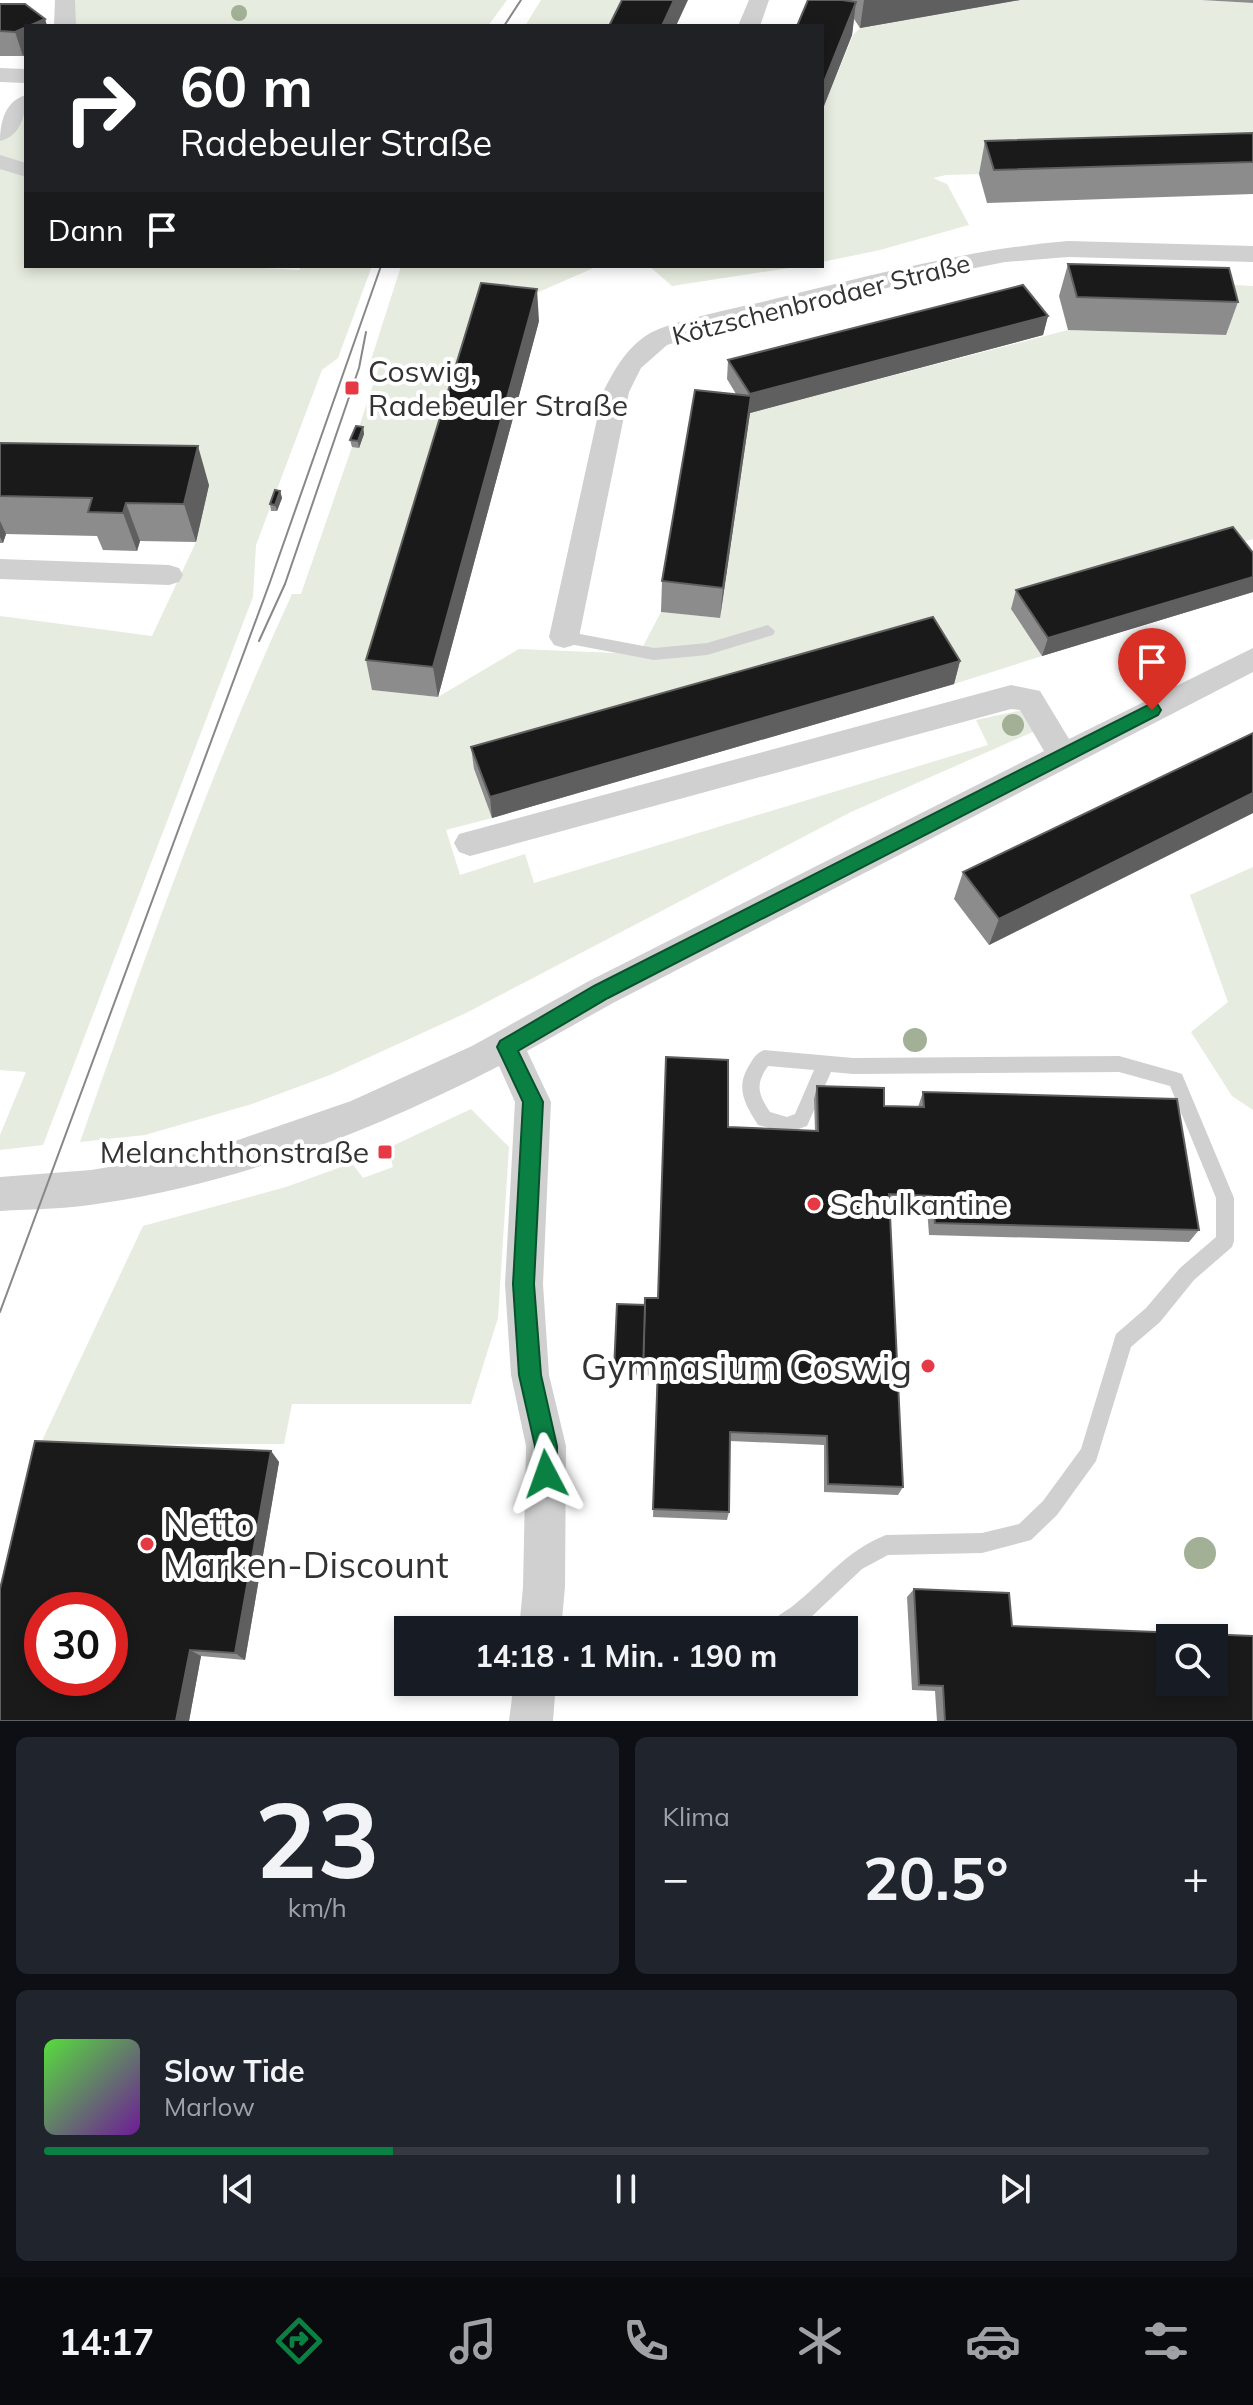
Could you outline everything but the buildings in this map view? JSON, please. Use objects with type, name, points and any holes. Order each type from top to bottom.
[{"type":"street","points":[[65,0],[65,24]]},
{"type":"street","points":[[750,24],[759,0]]},
{"type":"street","points":[[0,75],[24,76]]},
{"type":"street","points":[[0,134],[24,104]]},
{"type":"street","points":[[0,162],[24,169]]},
{"type":"street","name":"Kötzschenbrodaer Straße","points":[[564,637],[616,392],[631,363],[658,339],[728,318],[1005,254],[1068,249],[1253,254]]},
{"type":"street","points":[[0,569],[169,575]]},
{"type":"street","points":[[0,1194],[116,1184],[158,1177],[271,1146],[383,1105],[507,1047],[601,992],[1253,659]]},
{"type":"street","points":[[470,843],[1011,697],[1029,699],[1063,756]]},
{"type":"street","points":[[507,1047],[533,1102],[524,1284],[530,1375],[546,1446],[541,1616]]},
{"type":"street","points":[[531,1721],[534,1696]]},
{"type":"lane","points":[[564,637],[654,654],[707,649],[768,631]]},
{"type":"lane","points":[[796,1616],[855,1562],[886,1545],[982,1543],[1024,1533],[1050,1508],[1089,1454],[1123,1341],[1153,1315],[1187,1274],[1225,1241],[1225,1198],[1176,1080],[1119,1064],[853,1066],[826,1063],[764,1058],[750,1076],[749,1096],[764,1119],[787,1125],[801,1120],[826,1063]]},
{"type":"shaded area","points":[[69,0],[507,0],[489,24],[68,24]]},
{"type":"shaded area","points":[[541,0],[638,0],[626,24],[526,24]]},
{"type":"shaded area","points":[[1020,0],[1253,3],[1253,166],[946,175],[933,178],[947,184],[969,225],[880,250],[824,262],[824,106],[853,35],[860,28]]},
{"type":"shaded area","points":[[24,105],[24,268],[371,268],[338,358],[322,370],[256,545],[253,597],[43,1145],[0,1150],[0,1135],[26,1072],[0,1070],[0,616],[152,636],[196,542],[209,485],[0,481],[0,136]]},
{"type":"shaded area","points":[[400,268],[593,268],[484,316],[373,690],[438,697],[519,649],[639,654],[661,612],[720,618],[748,413],[1068,330],[1225,335],[1217,284],[1253,286],[1253,539],[1012,608],[1042,656],[954,684],[927,640],[474,770],[492,818],[446,830],[460,875],[525,854],[534,883],[988,745],[976,720],[1023,710],[1035,731],[851,812],[466,1013],[330,1075],[252,1104],[145,1135],[80,1142],[154,934],[233,729],[292,594],[301,594],[352,447],[359,447],[364,434],[357,433],[381,361],[371,360]]},
{"type":"shaded area","points":[[651,268],[789,268],[672,286]]},
{"type":"shaded area","points":[[1253,867],[1253,1110],[1232,1096],[1191,1032],[1228,1002],[1190,895]]},
{"type":"shaded area","points":[[471,1109],[509,1147],[498,1318],[471,1404],[292,1404],[284,1444],[40,1445],[143,1226],[286,1187],[352,1163],[363,1178],[393,1167],[388,1148]]},
{"type":"tram line","points":[[505,24],[521,0]]},
{"type":"tram line","points":[[0,1312],[270,582],[380,268]]},
{"type":"tram line","points":[[259,641],[285,584],[359,368],[366,332]]},
{"type":"place","name":"Coswig, Radebeuler Straße","points":[[352,388]]},
{"type":"place","name":"Melanchthonstraße","points":[[385,1152]]},
{"type":"place","name":"Schulkantine","points":[[814,1204]]},
{"type":"place","name":"Gymnasium Coswig","points":[[928,1366]]},
{"type":"place","name":"Netto Marken-Discount","points":[[147,1544]]},
{"type":"route","points":[[546,1474],[546,1446],[530,1375],[524,1284],[533,1102],[507,1047],[601,992],[1152,710]]}]
